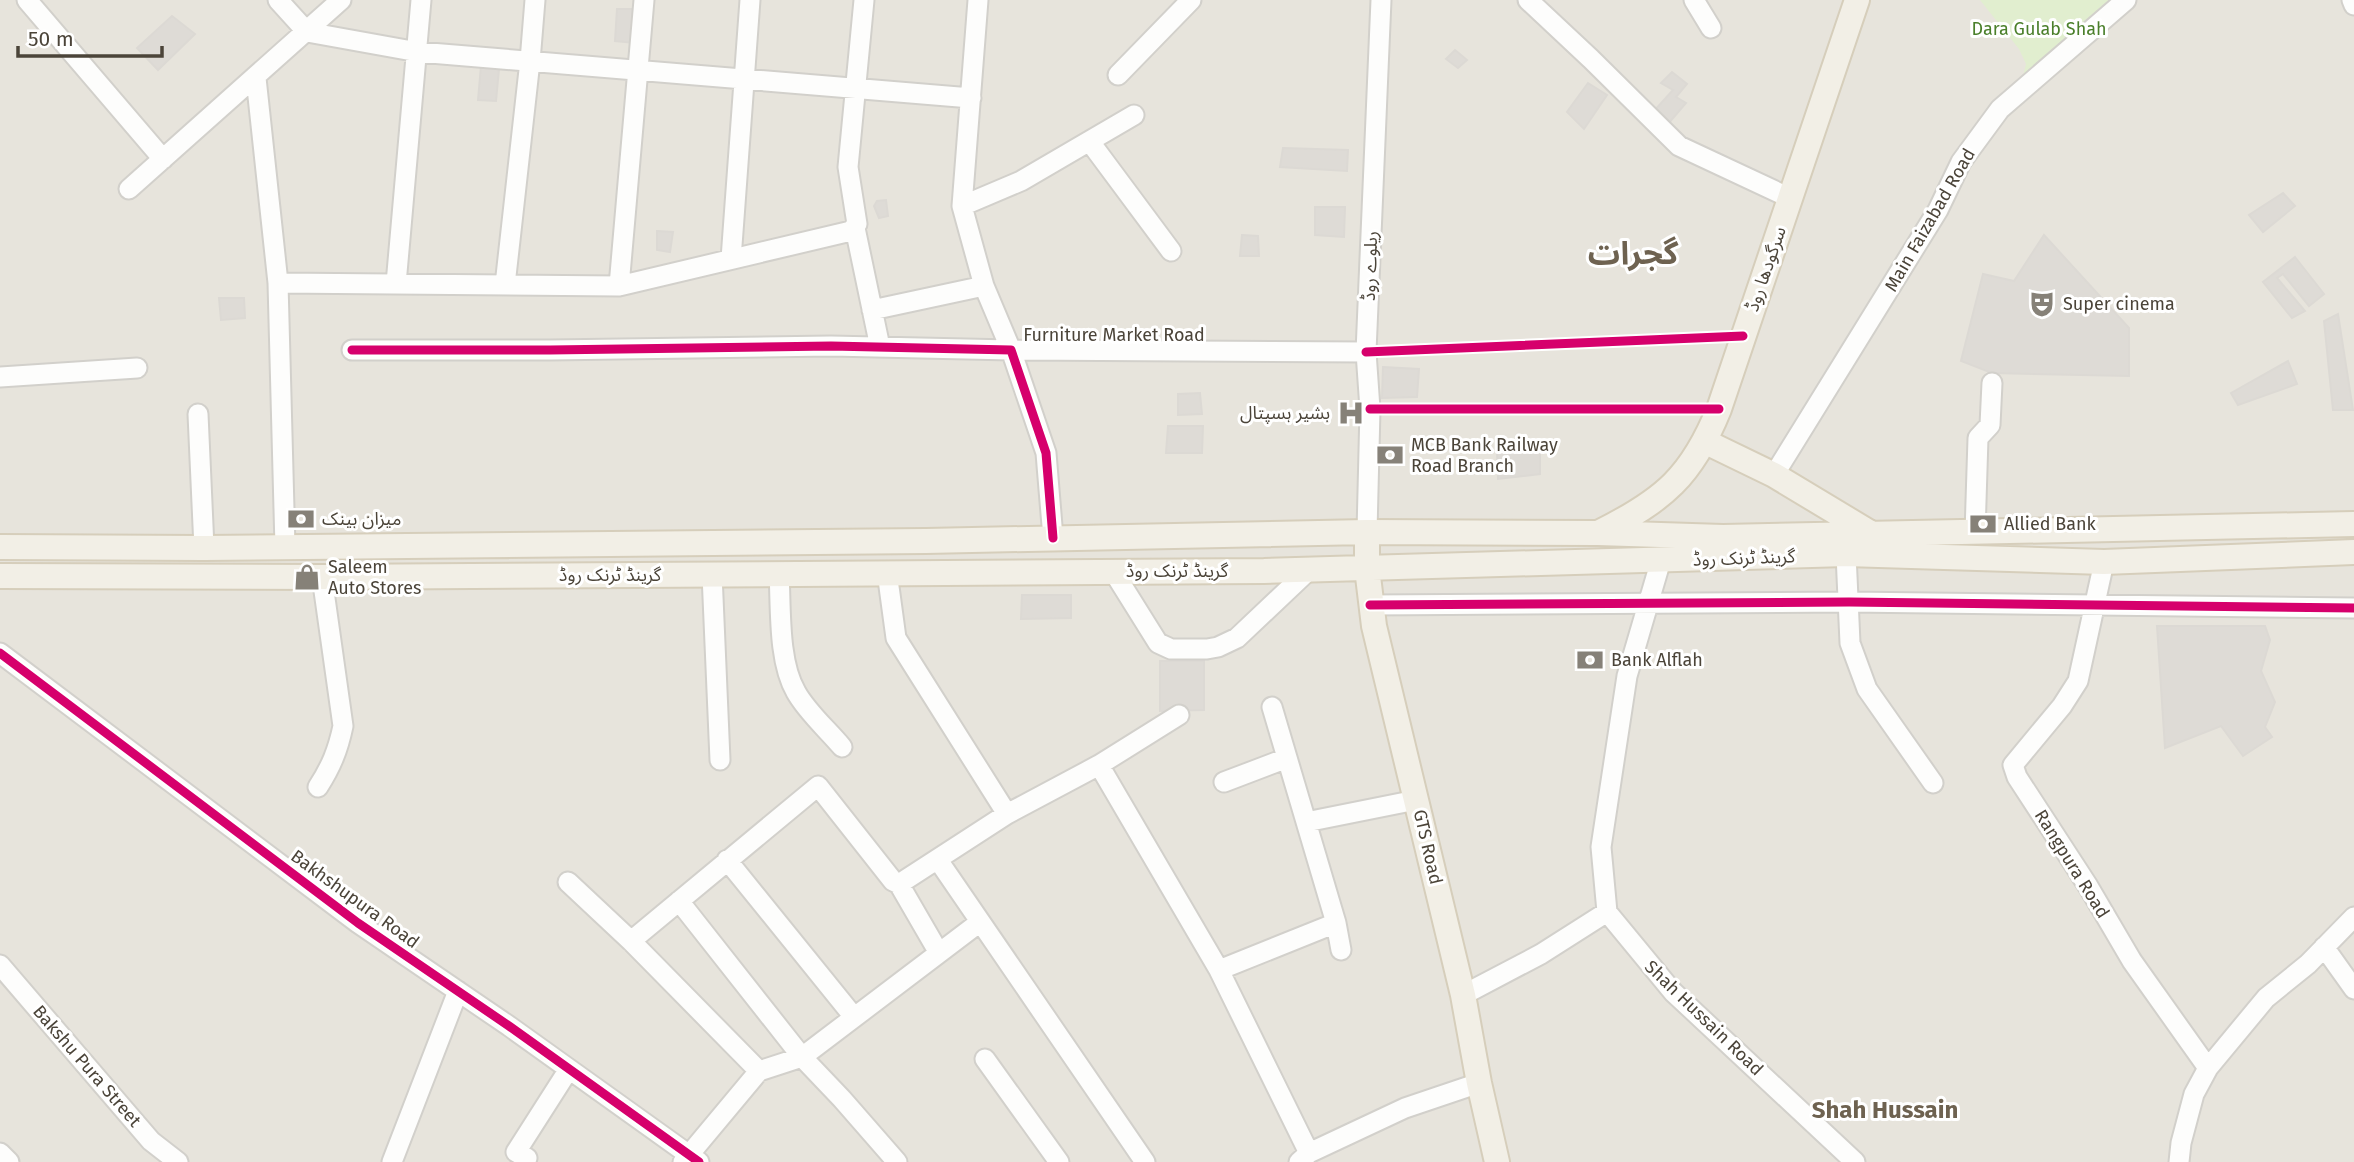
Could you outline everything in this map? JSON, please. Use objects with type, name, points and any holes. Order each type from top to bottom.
[{"type":"main road","name":"سرگودھا روڈ","points":[[1598,533],[1634,515],[1676,482],[1706,442],[1857,0]]},
{"type":"main road","points":[[1706,442],[1774,475],[1872,534]]},
{"type":"main road","name":"گرینڈ ٹرنک روڈ","points":[[0,547],[204,548],[1367,532],[1598,533],[1723,537],[2354,524]]},
{"type":"main road","name":"GTS Road","points":[[1367,532],[1370,605],[1463,995],[1497,1162]]},
{"type":"main road","points":[[541,575],[542,544]]},
{"type":"main road","name":"گرینڈ ٹرنک روڈ","points":[[0,576],[322,577],[1310,569],[1846,554],[2104,562],[2354,552]]},
{"type":"street","points":[[27,0],[163,159]]},
{"type":"street","points":[[278,0],[307,32],[418,52],[971,98]]},
{"type":"street","points":[[129,189],[341,0]]},
{"type":"street","points":[[396,284],[421,0]]},
{"type":"street","points":[[505,285],[535,0]]},
{"type":"street","points":[[619,286],[644,0]]},
{"type":"street","points":[[730,259],[750,0]]},
{"type":"street","points":[[864,0],[848,167],[855,228],[880,347]]},
{"type":"street","name":"Furniture Market Road","points":[[978,0],[962,206],[984,286],[1011,350],[1366,352]]},
{"type":"street","points":[[1118,75],[1191,0]]},
{"type":"street","name":"ریلوے روڈ","points":[[1367,532],[1370,409],[1366,352],[1381,0]]},
{"type":"street","points":[[1528,0],[1679,146],[1790,198]]},
{"type":"street","points":[[1694,0],[1711,28]]},
{"type":"street","name":"Main Faizabad Road","points":[[1774,475],[1938,210],[1961,162],[2000,109],[2126,0]]},
{"type":"street","points":[[256,78],[278,283],[285,547]]},
{"type":"street","points":[[962,206],[1021,181],[1134,115]]},
{"type":"street","points":[[1090,142],[1171,251]]},
{"type":"street","points":[[278,283],[619,286],[855,228]]},
{"type":"street","points":[[872,310],[984,286]]},
{"type":"street","points":[[352,350],[880,347],[1011,350],[1046,453],[1052,538]]},
{"type":"street","points":[[0,377],[136,368]]},
{"type":"street","points":[[1975,533],[1978,438],[1990,425],[1992,383]]},
{"type":"street","points":[[198,414],[204,548]]},
{"type":"street","points":[[1846,554],[1850,643],[1867,689],[1933,783]]},
{"type":"street","points":[[1463,995],[1542,954],[1607,912],[1601,847],[1627,676],[1661,560]]},
{"type":"street","name":"Rangpura Road","points":[[2104,562],[2078,681],[2062,706],[2013,765],[2017,777],[2088,886],[2132,961],[2208,1068]]},
{"type":"street","points":[[1113,571],[1157,643],[1171,649],[1207,649],[1237,638],[1310,569]]},
{"type":"street","points":[[887,572],[896,638],[1007,814]]},
{"type":"street","points":[[779,573],[785,659],[789,676],[797,694],[842,747]]},
{"type":"street","points":[[712,574],[720,760]]},
{"type":"street","points":[[318,787],[335,758],[343,726],[322,577]]},
{"type":"street","points":[[1370,605],[1849,601],[2354,608]]},
{"type":"street","name":"Bakhshupura Road","points":[[0,653],[358,923],[569,1069],[690,1160]]},
{"type":"street","points":[[1272,707],[1336,923],[1340,950]]},
{"type":"street","points":[[899,884],[1007,814],[1099,765],[1179,715]]},
{"type":"street","points":[[1224,782],[1287,758]]},
{"type":"street","points":[[1099,765],[1219,970],[1304,1157],[1405,1108],[1479,1083]]},
{"type":"street","points":[[631,941],[818,786],[893,881],[899,884],[939,953]]},
{"type":"street","points":[[1306,821],[1416,800]]},
{"type":"street","points":[[726,860],[854,1017]]},
{"type":"street","points":[[938,860],[1145,1162]]},
{"type":"street","points":[[568,882],[631,941],[759,1071]]},
{"type":"street","points":[[678,901],[802,1057],[897,1162]]},
{"type":"street","name":"Shah Hussain Road","points":[[1607,912],[1673,992],[1856,1162]]},
{"type":"street","points":[[2179,1162],[2181,1143],[2194,1094],[2208,1068],[2266,998],[2354,917]]},
{"type":"street","points":[[690,1160],[759,1071],[802,1057],[980,922]]},
{"type":"street","points":[[1219,970],[1336,923]]},
{"type":"street","points":[[2324,947],[2354,989]]},
{"type":"street","name":"Bakshu Pura Street","points":[[0,965],[151,1141],[178,1162]]},
{"type":"street","points":[[391,1162],[458,991]]},
{"type":"street","points":[[985,1059],[1059,1162]]},
{"type":"street","points":[[524,1162],[527,1158],[516,1152],[569,1069]]},
{"type":"street","points":[[0,1153],[9,1162]]},
{"type":"shaded area","points":[[0,0],[2354,0],[2354,1162],[0,1162]]},
{"type":"green space","name":"Dara Gulab Shah","points":[[1980,0],[2113,0],[2022,80],[2026,64],[2019,49]]},
{"type":"building","points":[[617,9],[638,9],[635,43],[615,41]]},
{"type":"building","points":[[172,16],[195,34],[158,70],[137,48]]},
{"type":"building","points":[[1455,50],[1467,60],[1458,68],[1446,59]]},
{"type":"building","points":[[481,66],[499,69],[496,101],[478,100]]},
{"type":"building","points":[[1672,72],[1687,84],[1676,97],[1686,103],[1668,124],[1654,111],[1673,90],[1661,83]]},
{"type":"building","points":[[1588,83],[1607,95],[1584,129],[1567,112]]},
{"type":"building","points":[[1283,148],[1348,150],[1347,171],[1280,167]]},
{"type":"building","points":[[2283,193],[2295,206],[2263,232],[2249,215]]},
{"type":"building","points":[[886,200],[888,216],[879,218],[874,206],[877,201]]},
{"type":"building","points":[[1315,207],[1345,207],[1344,237],[1315,235]]},
{"type":"building","points":[[657,231],[673,232],[670,252],[657,250]]},
{"type":"building","points":[[1242,235],[1258,236],[1259,256],[1240,256]]},
{"type":"building","name":"Super cinema","points":[[2044,235],[2129,328],[2129,376],[1992,373],[1961,361],[1983,274],[2014,281]]},
{"type":"building","points":[[2295,257],[2324,294],[2309,306],[2283,274],[2277,278],[2305,311],[2292,318],[2263,282]]},
{"type":"building","points":[[219,298],[244,298],[245,318],[221,320]]},
{"type":"building","points":[[2338,314],[2353,410],[2333,410],[2324,321]]},
{"type":"building","points":[[2288,361],[2297,384],[2238,405],[2231,393]]},
{"type":"building","points":[[1383,367],[1419,369],[1417,397],[1382,398]]},
{"type":"building","points":[[1200,393],[1202,414],[1178,415],[1178,394]]},
{"type":"building","points":[[1168,426],[1203,426],[1202,453],[1166,453]]},
{"type":"building","points":[[1540,450],[1540,474],[1498,479],[1497,451]]},
{"type":"building","points":[[1022,595],[1071,595],[1071,618],[1021,619]]},
{"type":"building","points":[[2157,626],[2265,626],[2270,640],[2261,671],[2275,702],[2265,727],[2272,737],[2243,756],[2221,726],[2165,748]]},
{"type":"building","points":[[1160,661],[1204,661],[1204,710],[1160,711]]},
{"type":"cycle path","points":[[1366,352],[1743,336]]},
{"type":"cycle path","points":[[352,350],[831,346],[1011,350],[1046,453],[1053,538]]},
{"type":"cycle path","points":[[1370,409],[1719,409]]},
{"type":"cycle path","points":[[1370,605],[1849,602],[2354,608]]},
{"type":"cycle path","points":[[0,653],[358,923],[509,1026],[699,1162]]},
{"type":"place","name":"Super cinema","points":[[2042,304]]},
{"type":"place","name":"بشیر ہسپتال","points":[[1351,413]]},
{"type":"place","name":"MCB Bank Railway Road Branch","points":[[1390,455]]},
{"type":"place","name":"میزان بینک","points":[[301,519]]},
{"type":"place","name":"Allied Bank","points":[[1983,524]]},
{"type":"place","name":"Saleem Auto Stores","points":[[307,577]]},
{"type":"place","name":"Bank Alflah","points":[[1590,660]]},
{"type":"district","name":"گجرات","points":[[1633,253]]},
{"type":"district","name":"Shah Hussain","points":[[1885,1110]]}]
